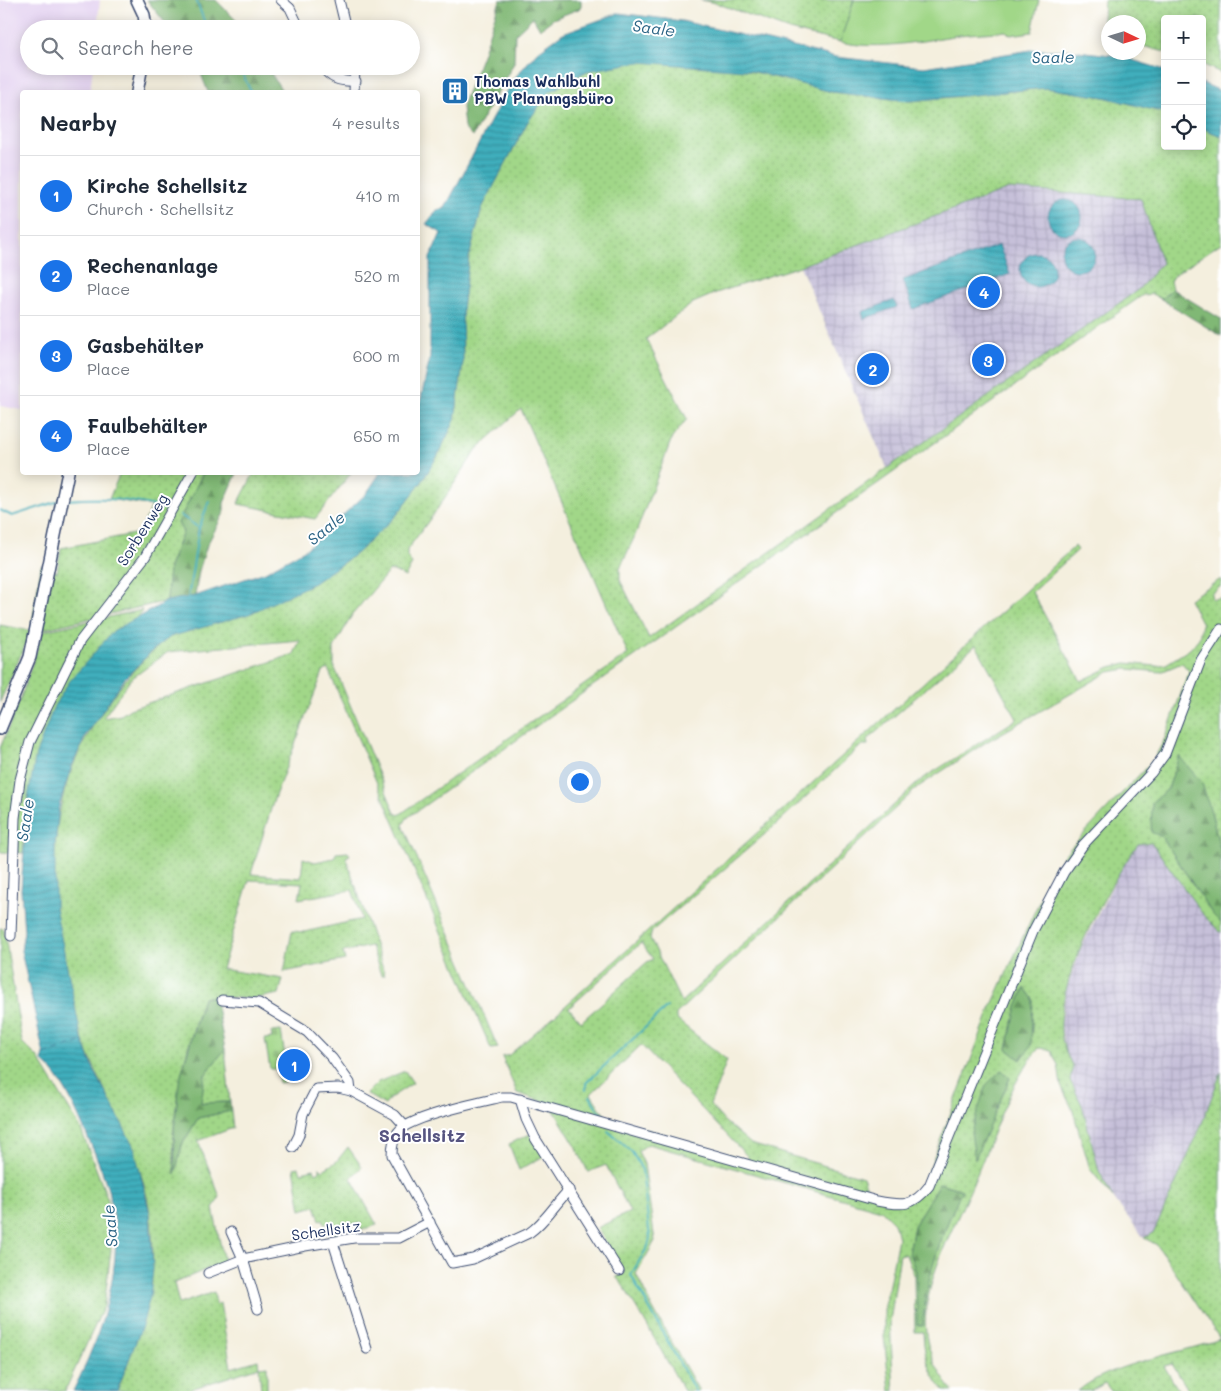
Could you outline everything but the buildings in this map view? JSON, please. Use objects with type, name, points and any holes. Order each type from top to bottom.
[{"type":"main road","points":[[137,0],[145,20]]},
{"type":"main road","points":[[137,90],[140,75]]},
{"type":"main road","points":[[0,730],[30,657],[67,475]]},
{"type":"street","points":[[281,0],[290,8],[296,20]]},
{"type":"street","points":[[339,0],[344,20]]},
{"type":"street","points":[[328,75],[337,81],[355,85]]},
{"type":"street","name":"Sorbenweg","points":[[11,936],[15,818],[24,760],[30,742],[72,655],[152,547],[191,475]]},
{"type":"street","points":[[569,1190],[552,1207],[537,1227],[529,1233],[461,1262],[452,1263],[392,1154],[392,1144],[398,1131],[412,1121],[502,1097],[520,1099],[877,1201],[900,1206],[920,1198],[929,1186],[1033,931],[1060,881],[1083,845],[1152,773],[1165,754],[1201,660],[1221,629]]},
{"type":"street","points":[[222,1000],[259,1003],[307,1032],[332,1058],[350,1084],[352,1091]]},
{"type":"street","points":[[293,1147],[299,1135],[303,1114],[316,1089],[338,1088],[352,1091],[395,1115],[405,1126]]},
{"type":"street","points":[[520,1099],[526,1119],[535,1138],[619,1272]]},
{"type":"street","name":"Schellsitz","points":[[208,1272],[243,1259],[354,1238],[399,1238],[430,1222]]},
{"type":"street","points":[[231,1232],[243,1259],[258,1309]]},
{"type":"street","points":[[333,1242],[367,1349]]},
{"type":"shaded area","points":[[0,0],[100,0],[98,20],[20,20],[20,75],[92,75],[90,90],[20,90],[20,410],[0,406]]},
{"type":"shaded area","points":[[1009,189],[1141,199],[1162,263],[1139,289],[887,468],[800,266]]},
{"type":"shaded area","points":[[1151,842],[1204,916],[1221,933],[1221,1072],[1201,1126],[1154,1232],[1144,1238],[1113,1198],[1099,1171],[1082,1105],[1070,1079],[1073,1066],[1064,1050],[1061,1024],[1066,991],[1081,948],[1121,869],[1138,844]]},
{"type":"green space","points":[[147,0],[216,0],[236,20],[163,20]]},
{"type":"green space","points":[[500,0],[581,0],[581,8],[553,19],[540,29],[533,17],[515,34],[514,63],[472,137],[464,128],[462,106],[482,55]]},
{"type":"green space","points":[[700,0],[854,0],[840,42],[789,30],[716,3]]},
{"type":"green space","points":[[854,0],[1039,0],[1032,32],[1010,35],[1006,31],[970,34],[900,44],[870,46],[840,42]]},
{"type":"green space","points":[[1104,0],[1221,0],[1221,73],[1206,66],[1206,15],[1161,15],[1161,51],[1146,47],[1146,15],[1103,15]]},
{"type":"green space","points":[[639,61],[747,70],[832,92],[909,101],[1046,88],[1104,97],[1161,112],[1161,150],[1206,150],[1206,130],[1221,136],[1221,243],[1174,275],[1170,281],[1172,289],[1161,299],[1152,294],[1143,295],[407,818],[403,825],[498,1048],[491,1049],[328,669],[323,672],[275,796],[251,874],[301,878],[303,858],[315,862],[334,858],[336,853],[348,852],[350,855],[346,857],[385,975],[381,975],[371,946],[343,952],[345,960],[284,972],[292,931],[304,932],[362,919],[352,890],[299,899],[302,883],[249,880],[222,969],[283,979],[279,994],[252,999],[214,996],[203,998],[184,1062],[176,1106],[173,1151],[175,1173],[182,1145],[198,1118],[231,1111],[233,1128],[198,1141],[220,1197],[213,1208],[224,1262],[174,1283],[179,1304],[214,1292],[216,1305],[220,1303],[231,1368],[258,1360],[259,1367],[191,1389],[190,1391],[117,1391],[141,1325],[151,1284],[153,1262],[150,1213],[139,1168],[91,1060],[74,1010],[55,906],[55,852],[61,803],[77,756],[89,733],[119,689],[151,653],[170,637],[314,583],[357,553],[396,516],[421,483],[438,455],[455,420],[463,362],[462,309],[469,257],[482,208],[527,123],[549,92],[587,71]],"holes":[[[1009,189],[1141,199],[1162,263],[1139,289],[649,638],[620,580],[620,568],[634,538],[672,438],[687,419],[646,339],[693,303],[716,293],[800,266]],[[521,409],[628,654],[399,815],[395,813],[334,666],[334,648],[352,615],[389,571],[394,571],[405,577],[412,564],[407,556],[407,550],[436,511],[477,449]],[[300,640],[294,654],[130,709],[121,715],[103,718],[131,679],[168,652]]]},
{"type":"green space","points":[[201,75],[272,75],[282,90],[207,90]]},
{"type":"green space","points":[[1172,289],[1221,319],[1221,336],[1161,299]]},
{"type":"green space","points":[[119,475],[202,475],[178,523],[183,532],[169,567],[167,601],[31,632],[0,702],[0,625],[31,631],[41,565],[57,572],[61,548],[139,533],[152,506],[109,499]]},
{"type":"green space","points":[[202,475],[236,475],[224,503],[224,513],[207,545],[199,571],[195,596],[167,601],[169,567],[183,532],[178,523]]},
{"type":"green space","points":[[253,475],[349,475],[315,519],[238,504]]},
{"type":"green space","points":[[1075,546],[1078,550],[1032,592],[1081,681],[1110,667],[1126,663],[1156,666],[1166,664],[1190,649],[1199,638],[1202,624],[1189,599],[1221,579],[1221,586],[1211,594],[1212,599],[1221,598],[1221,853],[1212,815],[1179,756],[1168,789],[1152,802],[1162,837],[1213,915],[1221,923],[1221,933],[1204,916],[1151,842],[1138,844],[1101,905],[1078,954],[1064,1001],[1061,1023],[1061,1035],[1064,1046],[1073,1066],[1070,1080],[1082,1105],[1099,1171],[1113,1198],[1090,1169],[1072,1108],[1061,1086],[1058,1065],[1051,1050],[1039,1048],[1018,1079],[1001,1113],[973,1184],[940,1257],[930,1288],[926,1316],[927,1340],[939,1372],[953,1391],[944,1391],[935,1378],[928,1364],[923,1332],[915,1332],[914,1275],[906,1255],[900,1254],[890,1322],[894,1391],[890,1391],[884,1337],[884,1310],[898,1238],[894,1223],[881,1210],[648,1144],[638,1151],[644,1164],[655,1241],[636,1274],[652,1307],[699,1391],[684,1391],[641,1315],[616,1277],[625,1273],[597,1228],[630,1212],[606,1165],[588,1172],[575,1145],[550,1104],[517,1093],[502,1057],[509,1055]],"holes":[[[976,645],[1017,719],[922,779],[681,1002],[650,938],[652,931],[771,829],[862,745],[868,745],[867,740]],[[1182,663],[1189,671],[1165,738],[1154,759],[1064,855],[1044,891],[991,1007],[920,1189],[912,1195],[900,1198],[880,1195],[868,1191],[863,1177],[751,1144],[724,1121],[710,1105],[727,1060],[676,1019],[676,1014],[918,787],[988,741],[1109,672],[1127,669],[1161,672]],[[641,943],[653,959],[647,962],[581,1022],[569,1008]],[[1025,988],[1033,999],[1031,1045],[1021,1060],[1007,1049],[1017,1006]],[[641,1045],[747,1156],[748,1160],[606,1117],[591,1094]],[[1001,1070],[1010,1078],[975,1158]],[[939,1183],[962,1190],[948,1223],[931,1273],[924,1308],[923,1326],[918,1325],[916,1272],[909,1253],[914,1226]]]},
{"type":"green space","points":[[142,610],[138,618],[113,631],[28,797],[23,853],[0,852],[0,748],[21,697],[43,631]]},
{"type":"green space","points":[[1179,756],[1202,783],[1212,815],[1221,853],[1221,923],[1213,915],[1162,837],[1151,832],[1152,802],[1168,789]]},
{"type":"green space","points":[[0,928],[4,929],[22,1042],[38,1058],[80,1127],[108,1200],[111,1250],[104,1306],[65,1391],[0,1391]]},
{"type":"green space","points":[[1025,988],[1033,999],[1031,1046],[1021,1060],[1007,1049],[1017,1006]]},
{"type":"green space","points":[[215,996],[225,1049],[205,1075],[201,1103],[230,1102],[231,1111],[198,1118],[182,1145],[175,1175],[174,1130],[179,1082],[203,998]]},
{"type":"green space","points":[[281,1031],[289,1081],[279,1083],[277,1069],[270,1069],[265,1039],[272,1038],[271,1032]]},
{"type":"green space","points":[[225,1049],[230,1102],[200,1103],[205,1075]]},
{"type":"green space","points":[[1002,1070],[1010,1078],[975,1159],[971,1132],[986,1085]]},
{"type":"green space","points":[[405,1071],[413,1083],[390,1098],[385,1105],[366,1094],[378,1082]]},
{"type":"green space","points":[[1221,1072],[1221,1391],[1189,1391],[1172,1364],[1164,1366],[1179,1391],[1111,1391],[1105,1383],[1091,1391],[1078,1391],[1092,1381],[1127,1366],[1220,1339],[1157,1245],[1144,1238],[1154,1232],[1201,1126]]},
{"type":"green space","points":[[530,1134],[544,1156],[519,1170],[509,1144]]},
{"type":"green space","points":[[348,1147],[362,1167],[351,1178],[377,1225],[361,1230],[360,1223],[352,1224],[352,1226],[339,1229],[340,1235],[335,1235],[332,1223],[325,1224],[323,1219],[320,1220],[315,1206],[301,1210],[294,1168],[299,1167],[301,1172],[314,1169],[316,1173],[320,1171],[320,1167],[323,1170],[336,1162]]},
{"type":"green space","points":[[939,1183],[962,1190],[948,1223],[931,1273],[924,1308],[923,1326],[917,1325],[916,1272],[909,1253],[914,1226]]},
{"type":"green space","points":[[267,1366],[267,1391],[261,1391],[259,1367]]},
{"type":"water","name":"Saale","points":[[619,13],[682,21],[836,57],[924,67],[1031,50],[1070,50],[1101,54],[1101,60],[1132,60],[1161,69],[1161,112],[1104,97],[1046,88],[909,101],[832,92],[747,70],[639,62],[587,71],[549,92],[527,123],[482,208],[469,257],[462,309],[463,362],[455,420],[438,455],[421,483],[396,516],[357,553],[314,583],[249,614],[170,637],[152,651],[125,678],[86,735],[71,768],[59,806],[55,845],[55,907],[81,1036],[94,1070],[134,1147],[150,1214],[153,1269],[150,1297],[142,1326],[117,1391],[73,1391],[84,1369],[109,1296],[115,1246],[114,1221],[110,1197],[99,1162],[67,1092],[56,1075],[42,1061],[44,1055],[21,951],[24,931],[21,890],[28,797],[36,754],[54,706],[69,682],[113,631],[167,601],[195,596],[265,572],[306,549],[366,494],[379,475],[420,475],[420,403],[430,357],[430,258],[441,233],[426,224],[437,210],[445,208],[511,82],[538,51],[563,33]]},
{"type":"water","points":[[1206,85],[1221,91],[1221,136],[1206,130]]},
{"type":"water","points":[[1065,200],[1077,205],[1082,217],[1077,229],[1065,234],[1053,229],[1048,217],[1053,205]]},
{"type":"water","points":[[1078,237],[1090,242],[1095,254],[1090,266],[1078,271],[1066,266],[1061,254],[1066,242]]},
{"type":"water","points":[[999,245],[1010,274],[913,309],[903,280]]},
{"type":"water","points":[[1037,253],[1044,254],[1049,258],[1053,263],[1053,277],[1049,282],[1044,286],[1037,287],[1030,286],[1025,282],[1021,277],[1020,270],[1021,263],[1025,258],[1030,254]]},
{"type":"water","points":[[894,300],[897,307],[864,319],[862,312]]},
{"type":"waterway","points":[[196,0],[204,20]]},
{"type":"waterway","points":[[243,75],[250,90]]},
{"type":"waterway","points":[[66,500],[117,500],[167,509]]},
{"type":"waterway","points":[[0,510],[12,516],[59,501]]},
{"type":"waterway","points":[[188,598],[199,528],[209,501]]},
{"type":"waterway","points":[[180,515],[199,528]]},
{"type":"waterway","points":[[586,1090],[586,1083],[667,1007]]},
{"type":"waterway","points":[[590,1096],[602,1117]]},
{"type":"waterway","points":[[608,1131],[632,1152],[642,1170],[650,1238],[648,1246],[631,1275],[695,1391]]},
{"type":"ferry route","points":[[44,1055],[83,1041]]},
{"type":"place","name":"Thomas Wahlbuhl PBW Planungsbüro","points":[[455,91]]},
{"type":"place","name":"Faulbehälter","points":[[984,292]]},
{"type":"place","name":"Gasbehälter","points":[[988,360]]},
{"type":"place","name":"Rechenanlage","points":[[873,369]]},
{"type":"place","name":"Kirche Schellsitz","points":[[294,1065]]},
{"type":"district","name":"Schellsitz","points":[[422,1136]]}]
